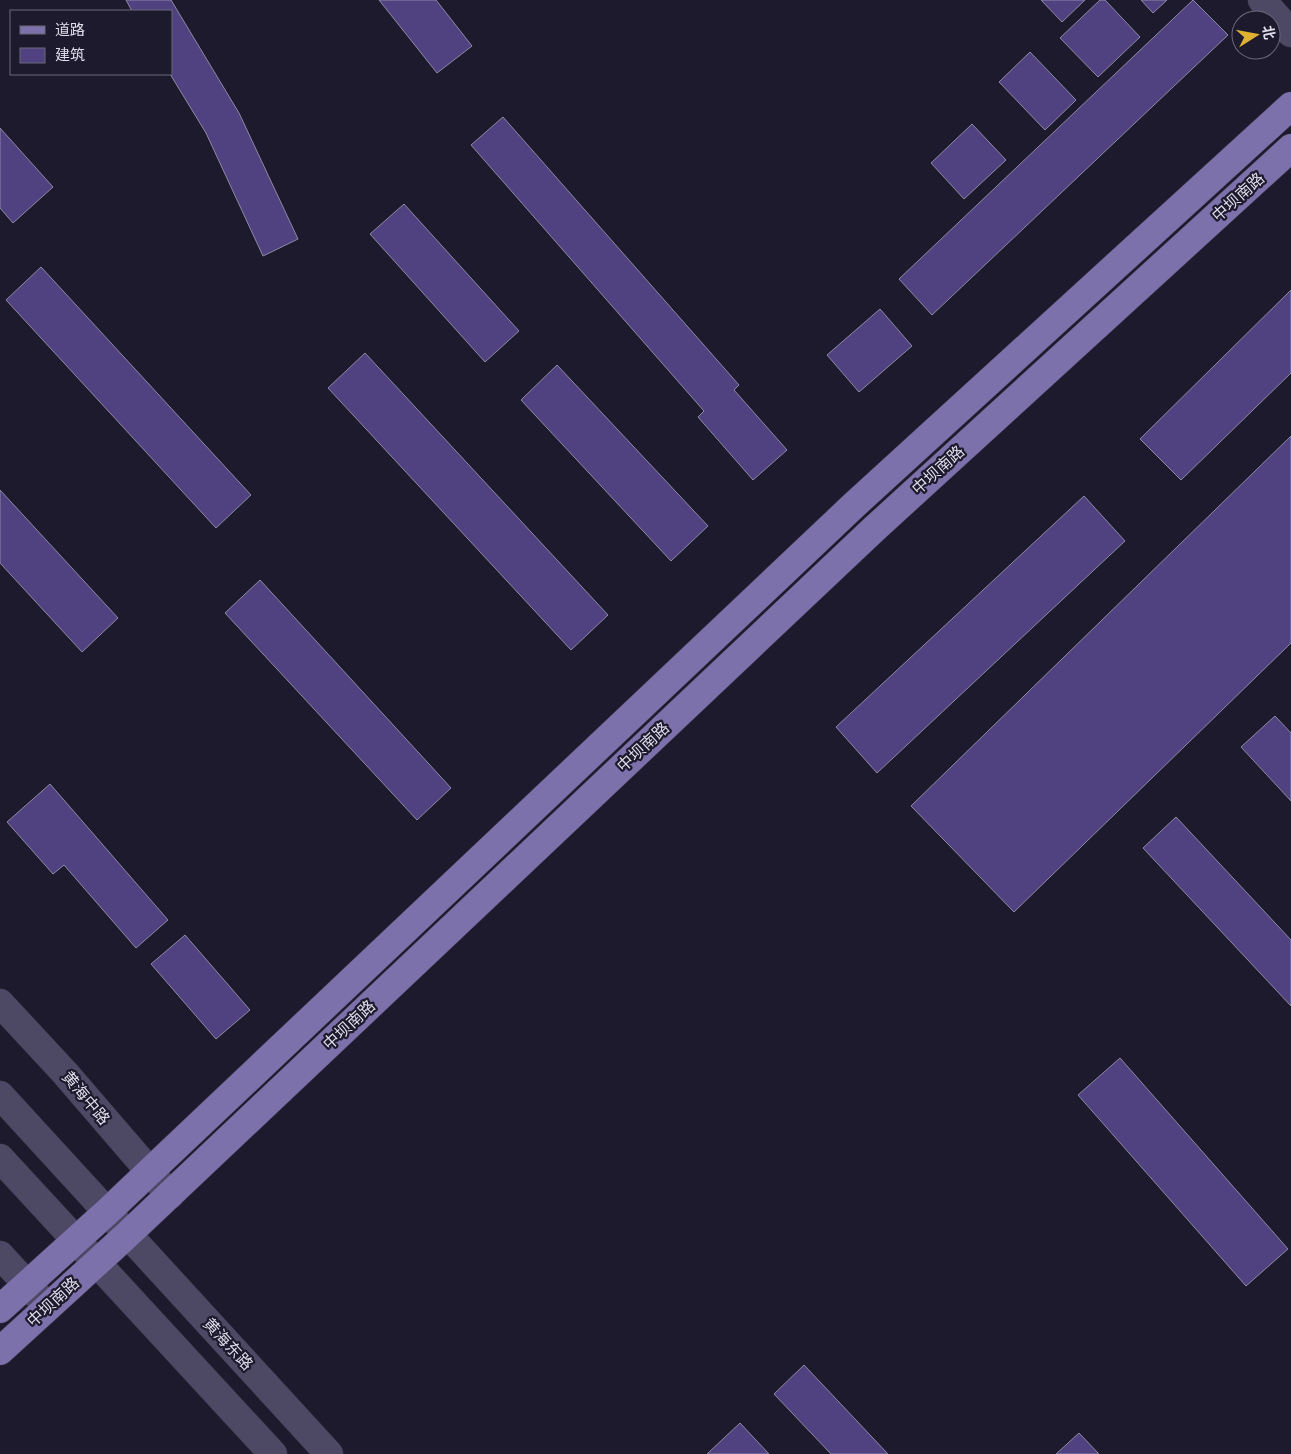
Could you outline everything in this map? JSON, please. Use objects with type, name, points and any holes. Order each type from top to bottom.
[{"type":"main road","name":"中坝南路","points":[[0,1309],[107,1212],[853,506],[1291,106]]},
{"type":"main road","name":"中坝南路","points":[[0,1351],[170,1195],[874,529],[1291,148]]},
{"type":"street","points":[[1262,0],[1291,32]]},
{"type":"street","name":"黄海中路","points":[[0,1003],[65,1073],[170,1195]]},
{"type":"street","points":[[0,1095],[127,1235]]},
{"type":"street","points":[[0,1158],[273,1454]]},
{"type":"street","name":"黄海东路","points":[[127,1235],[329,1454]]},
{"type":"street","points":[[0,1255],[48,1307]]},
{"type":"building","points":[[126,0],[171,0],[239,113],[298,239],[263,256],[206,133],[171,75],[172,10],[131,10]]},
{"type":"building","points":[[379,0],[436,0],[472,46],[437,73]]},
{"type":"building","points":[[1041,0],[1085,0],[1062,22]]},
{"type":"building","points":[[1100,0],[1105,0],[1140,37],[1098,77],[1060,38]]},
{"type":"building","points":[[1141,0],[1167,0],[1153,13]]},
{"type":"building","points":[[1193,0],[1228,35],[932,315],[899,279]]},
{"type":"building","points":[[1030,52],[1076,100],[1045,130],[999,82]]},
{"type":"building","points":[[503,117],[739,385],[734,390],[787,450],[753,480],[698,417],[704,411],[471,145]]},
{"type":"building","points":[[972,124],[1006,160],[964,199],[931,163]]},
{"type":"building","points":[[0,128],[53,187],[13,223],[0,208]]},
{"type":"building","points":[[404,204],[519,331],[485,362],[370,234]]},
{"type":"building","points":[[41,267],[251,495],[216,528],[6,300]]},
{"type":"building","points":[[1291,290],[1291,373],[1181,480],[1140,439]]},
{"type":"building","points":[[880,309],[912,346],[859,392],[827,355]]},
{"type":"building","points":[[365,353],[608,615],[571,650],[328,388]]},
{"type":"building","points":[[557,365],[708,526],[671,561],[521,400]]},
{"type":"building","points":[[1291,436],[1291,643],[1014,912],[911,806]]},
{"type":"building","points":[[0,490],[118,618],[82,652],[0,563]]},
{"type":"building","points":[[1084,496],[1125,541],[877,773],[836,727]]},
{"type":"building","points":[[260,580],[451,788],[417,820],[225,613]]},
{"type":"building","points":[[1275,716],[1291,733],[1291,801],[1241,747]]},
{"type":"building","points":[[50,784],[168,920],[136,948],[64,865],[53,874],[7,822]]},
{"type":"building","points":[[1176,817],[1291,940],[1291,1006],[1143,848]]},
{"type":"building","points":[[185,935],[250,1010],[216,1039],[151,964]]},
{"type":"building","points":[[1120,1058],[1288,1249],[1246,1286],[1078,1095]]},
{"type":"building","points":[[804,1365],[888,1454],[831,1454],[774,1394]]},
{"type":"building","points":[[740,1423],[769,1454],[707,1454]]},
{"type":"building","points":[[1079,1433],[1099,1454],[1056,1454]]}]
